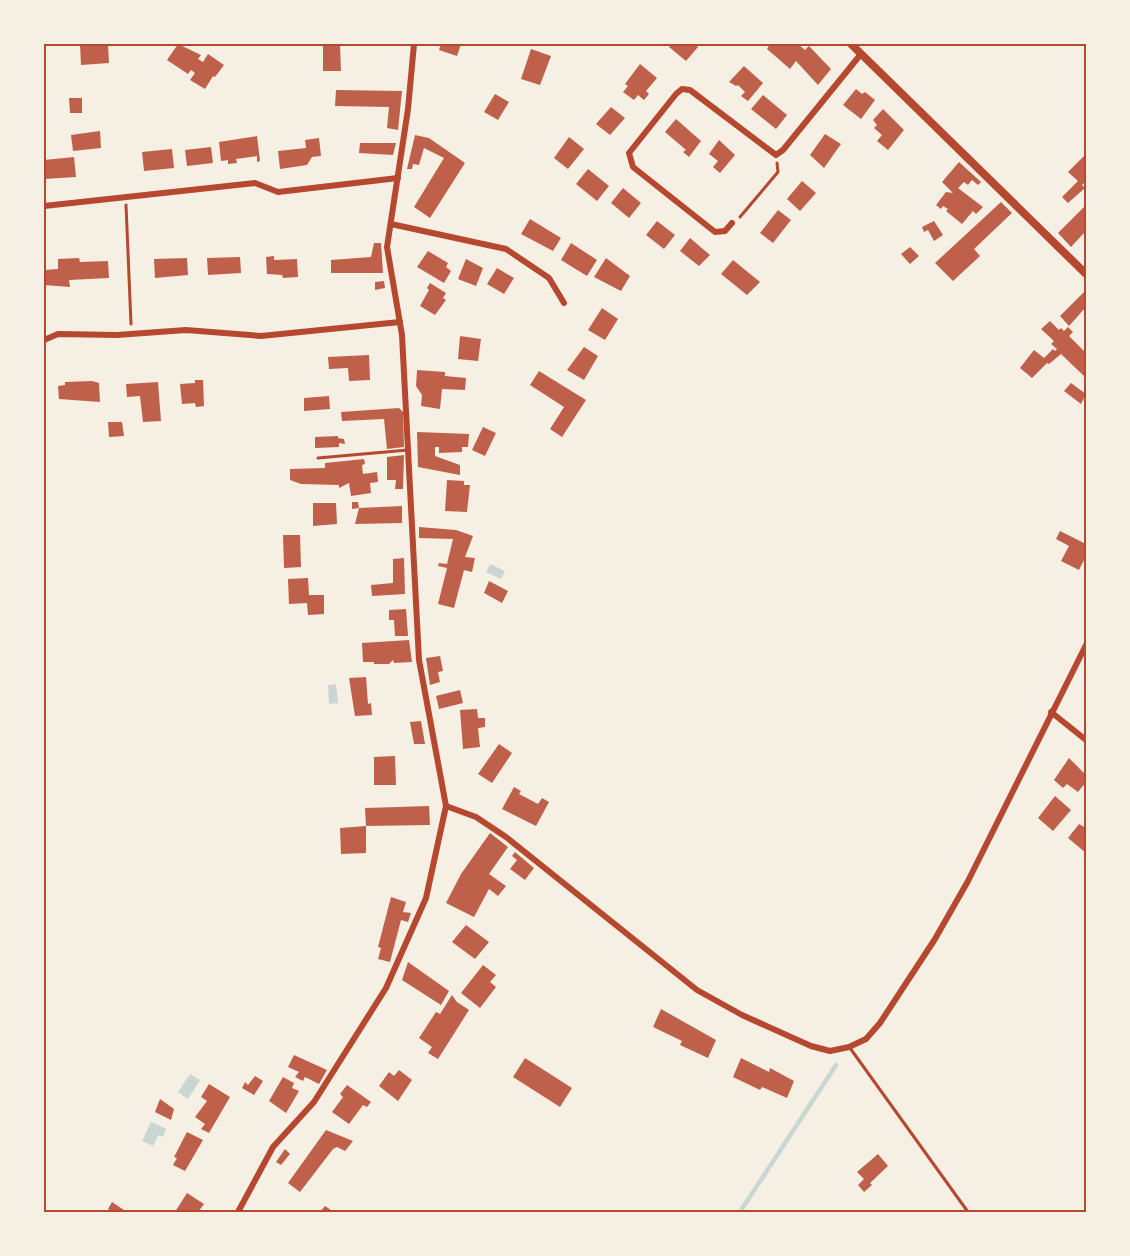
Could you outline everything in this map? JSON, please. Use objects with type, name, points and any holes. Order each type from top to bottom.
[{"type":"street","points":[[238,1212],[273,1147],[314,1102],[386,988],[426,898],[446,806],[419,660],[410,450],[400,322],[387,247],[398,178],[414,44]]},
{"type":"street","points":[[851,44],[1086,274]]},
{"type":"street","points":[[732,223],[725,231],[715,232],[633,167],[629,153],[682,89],[690,90],[776,155],[783,150],[861,54]]},
{"type":"street","points":[[44,206],[255,183],[278,192],[398,178]]},
{"type":"street","points":[[391,224],[506,249],[549,278],[564,303]]},
{"type":"street","points":[[44,340],[58,334],[131,334],[186,330],[261,336],[400,322]]},
{"type":"street","points":[[446,806],[476,817],[506,837],[697,990],[742,1016],[811,1046],[830,1051],[849,1047],[866,1039],[880,1023],[935,939],[968,881],[1086,645]]},
{"type":"street","points":[[1051,712],[1086,740]]},
{"type":"lane","points":[[318,458],[410,450]]},
{"type":"lane","points":[[849,1047],[968,1212]]},
{"type":"path","points":[[732,223],[744,213],[778,172],[776,155]]},
{"type":"path","points":[[126,197],[131,334]]},
{"type":"shaded area","points":[[490,564],[505,571],[501,579],[486,572]]},
{"type":"shaded area","points":[[336,684],[338,703],[329,704],[328,685]]},
{"type":"shaded area","points":[[190,1074],[200,1080],[188,1099],[178,1092]]},
{"type":"shaded area","points":[[151,1122],[166,1129],[163,1137],[158,1135],[153,1146],[142,1141]]},
{"type":"building","points":[[80,44],[108,44],[109,63],[81,65]]},
{"type":"building","points":[[178,44],[201,55],[198,59],[203,62],[208,54],[224,65],[205,89],[190,80],[195,73],[191,70],[188,74],[167,60]]},
{"type":"building","points":[[441,44],[461,44],[457,56],[439,50]]},
{"type":"building","points":[[672,44],[695,44],[698,47],[686,61],[669,47]]},
{"type":"building","points":[[770,44],[798,44],[805,50],[809,46],[831,69],[818,85],[796,61],[790,69],[767,49]]},
{"type":"building","points":[[323,45],[340,45],[341,71],[323,71]]},
{"type":"building","points":[[531,49],[551,56],[540,85],[521,79]]},
{"type":"building","points":[[640,64],[657,78],[646,91],[649,94],[644,100],[638,95],[634,100],[623,92],[628,86],[625,84]]},
{"type":"building","points":[[744,66],[763,83],[748,101],[741,96],[745,92],[738,85],[729,82]]},
{"type":"building","points":[[856,89],[862,94],[865,92],[875,100],[861,119],[843,105]]},
{"type":"building","points":[[336,90],[402,91],[398,130],[387,128],[389,107],[335,106]]},
{"type":"building","points":[[495,94],[509,102],[498,120],[484,112]]},
{"type":"building","points":[[763,95],[787,115],[776,129],[751,109]]},
{"type":"building","points":[[69,98],[82,98],[82,113],[70,113]]},
{"type":"building","points":[[611,107],[625,118],[610,135],[596,124]]},
{"type":"building","points":[[883,109],[904,130],[888,150],[877,141],[882,135],[874,128],[877,125],[873,120]]},
{"type":"building","points":[[676,119],[701,141],[689,157],[683,152],[686,150],[665,132]]},
{"type":"building","points":[[100,131],[101,148],[73,151],[71,135]]},
{"type":"building","points":[[825,134],[841,144],[824,168],[810,155]]},
{"type":"building","points":[[415,135],[429,138],[465,163],[430,218],[414,207],[444,158],[424,148],[419,165],[413,164],[412,169],[407,169]]},
{"type":"building","points":[[257,136],[260,161],[257,162],[257,156],[236,159],[237,163],[228,164],[228,160],[221,161],[219,142]]},
{"type":"building","points":[[569,137],[584,149],[568,169],[554,158]]},
{"type":"building","points":[[319,138],[321,156],[312,157],[307,165],[280,169],[278,151],[306,148],[305,140]]},
{"type":"building","points":[[719,140],[735,155],[720,173],[713,167],[718,161],[709,154]]},
{"type":"building","points":[[360,143],[396,143],[393,155],[359,153]]},
{"type":"building","points":[[211,147],[213,163],[187,166],[185,150]]},
{"type":"building","points":[[172,149],[174,168],[144,171],[142,152]]},
{"type":"building","points":[[1086,154],[1086,181],[1082,185],[1085,188],[1068,203],[1062,197],[1078,181],[1068,172]]},
{"type":"building","points":[[74,157],[76,177],[44,179],[44,160]]},
{"type":"building","points":[[959,162],[981,182],[978,185],[972,180],[968,185],[964,182],[958,188],[983,207],[976,214],[973,211],[962,224],[946,211],[948,209],[943,206],[941,209],[936,205],[946,192],[953,193],[942,182]]},
{"type":"building","points":[[588,169],[609,186],[597,201],[576,184]]},
{"type":"building","points":[[802,181],[816,193],[800,211],[787,199]]},
{"type":"building","points":[[623,188],[641,203],[629,218],[611,203]]},
{"type":"building","points":[[1001,202],[1012,213],[974,249],[980,256],[953,281],[935,263]]},
{"type":"building","points":[[1086,205],[1086,236],[1084,233],[1071,247],[1058,233]]},
{"type":"building","points":[[778,210],[791,220],[773,243],[760,233]]},
{"type":"building","points":[[530,219],[561,238],[553,251],[521,234]]},
{"type":"building","points":[[657,221],[675,235],[664,249],[646,235]]},
{"type":"building","points":[[934,221],[943,235],[934,241],[928,230],[924,232],[922,227]]},
{"type":"building","points":[[690,238],[710,255],[699,266],[680,251]]},
{"type":"building","points":[[374,243],[381,243],[383,273],[331,273],[331,260],[371,257]]},
{"type":"building","points":[[571,243],[597,260],[587,276],[561,260]]},
{"type":"building","points":[[910,247],[919,256],[910,264],[901,254]]},
{"type":"building","points":[[428,251],[448,263],[446,267],[451,271],[444,283],[417,267]]},
{"type":"building","points":[[274,256],[274,260],[297,259],[298,277],[283,278],[282,275],[267,274],[266,257]]},
{"type":"building","points":[[240,257],[241,273],[208,275],[207,258]]},
{"type":"building","points":[[79,258],[80,262],[108,261],[109,278],[69,280],[70,287],[44,285],[44,270],[58,269],[58,259]]},
{"type":"building","points":[[187,258],[188,275],[155,278],[154,259]]},
{"type":"building","points":[[606,258],[630,276],[621,291],[594,277]]},
{"type":"building","points":[[466,259],[483,268],[476,286],[458,279]]},
{"type":"building","points":[[733,260],[760,282],[747,295],[721,274]]},
{"type":"building","points":[[497,268],[514,278],[504,294],[487,284]]},
{"type":"building","points":[[384,281],[385,288],[375,290],[375,282]]},
{"type":"building","points":[[430,283],[446,293],[443,298],[446,300],[435,315],[420,306],[429,290],[427,288]]},
{"type":"building","points":[[1086,290],[1086,307],[1069,326],[1060,316]]},
{"type":"building","points":[[602,308],[618,319],[605,340],[588,330]]},
{"type":"building","points":[[1050,321],[1059,330],[1061,328],[1064,331],[1068,327],[1073,332],[1069,336],[1086,353],[1085,377],[1061,354],[1049,364],[1047,363],[1032,378],[1020,368],[1034,350],[1044,358],[1053,349],[1055,351],[1057,349],[1051,344],[1054,341],[1041,329]]},
{"type":"building","points":[[460,336],[481,339],[478,361],[458,359]]},
{"type":"building","points":[[584,347],[598,356],[584,380],[567,370]]},
{"type":"building","points":[[369,355],[370,380],[349,381],[348,368],[329,369],[328,357]]},
{"type":"building","points":[[417,370],[445,372],[445,376],[466,378],[465,390],[442,389],[440,409],[421,406],[422,395],[416,386]]},
{"type":"building","points":[[539,371],[586,400],[562,437],[550,429],[564,407],[530,385]]},
{"type":"building","points":[[195,380],[203,380],[204,406],[196,407],[195,403],[182,404],[180,384],[195,383]]},
{"type":"building","points":[[65,382],[99,383],[100,402],[59,399],[58,386],[65,385]]},
{"type":"building","points":[[158,382],[161,421],[143,422],[140,396],[127,397],[126,384]]},
{"type":"building","points":[[1071,383],[1086,394],[1081,404],[1064,391]]},
{"type":"building","points":[[329,396],[330,409],[304,411],[304,398]]},
{"type":"building","points":[[399,408],[403,412],[404,447],[387,449],[384,419],[342,421],[341,412]]},
{"type":"building","points":[[108,422],[122,422],[124,436],[109,437]]},
{"type":"building","points":[[483,427],[496,433],[485,456],[472,450]]},
{"type":"building","points":[[417,432],[469,434],[468,447],[462,447],[462,452],[439,453],[439,447],[435,447],[435,456],[460,465],[460,475],[418,467]]},
{"type":"building","points":[[338,436],[344,439],[345,444],[339,443],[339,447],[315,448],[315,437]]},
{"type":"building","points":[[404,455],[403,489],[395,489],[396,480],[387,480],[387,457]]},
{"type":"building","points":[[364,459],[363,474],[377,472],[378,482],[370,483],[371,493],[351,496],[349,483],[339,488],[339,485],[301,484],[290,480],[290,469],[325,468],[325,463]]},
{"type":"building","points":[[447,480],[464,481],[464,485],[470,485],[467,512],[445,511]]},
{"type":"building","points":[[352,502],[358,502],[359,508],[352,509]]},
{"type":"building","points":[[313,503],[336,503],[337,524],[313,526]]},
{"type":"building","points":[[402,506],[402,523],[355,524],[359,508]]},
{"type":"building","points":[[419,527],[456,530],[473,536],[465,557],[475,558],[472,572],[464,570],[454,608],[438,604],[447,568],[438,566],[439,563],[447,564],[453,539],[419,538]]},
{"type":"building","points":[[1060,531],[1086,544],[1086,556],[1079,570],[1061,561],[1069,546],[1056,539]]},
{"type":"building","points":[[283,535],[300,535],[301,567],[284,568]]},
{"type":"building","points":[[404,558],[405,594],[372,596],[371,585],[393,583],[393,559]]},
{"type":"building","points":[[308,578],[309,595],[324,595],[324,614],[308,615],[307,603],[289,604],[288,579]]},
{"type":"building","points":[[489,581],[508,591],[502,603],[484,593]]},
{"type":"building","points":[[406,609],[408,636],[395,636],[394,620],[389,620],[389,610]]},
{"type":"building","points":[[409,640],[412,662],[394,663],[393,660],[389,664],[374,664],[374,662],[363,662],[362,643]]},
{"type":"building","points":[[440,656],[443,671],[438,672],[440,682],[430,685],[426,658]]},
{"type":"building","points":[[366,677],[368,704],[371,703],[372,715],[355,716],[349,678]]},
{"type":"building","points":[[460,690],[463,703],[439,709],[436,696]]},
{"type":"building","points":[[477,709],[478,718],[485,718],[485,727],[478,728],[480,747],[463,749],[460,710]]},
{"type":"building","points":[[421,721],[425,744],[414,744],[410,722]]},
{"type":"building","points":[[499,744],[512,753],[492,783],[478,774]]},
{"type":"building","points":[[395,756],[396,785],[374,785],[374,757]]},
{"type":"building","points":[[1069,758],[1086,775],[1086,782],[1078,792],[1067,784],[1063,788],[1054,780]]},
{"type":"building","points":[[514,787],[521,791],[519,794],[538,804],[542,798],[549,802],[536,826],[502,809]]},
{"type":"building","points":[[1055,796],[1071,810],[1053,831],[1038,818]]},
{"type":"building","points":[[429,806],[430,825],[366,826],[365,808]]},
{"type":"building","points":[[1079,824],[1086,828],[1086,853],[1068,838]]},
{"type":"building","points":[[366,826],[366,853],[341,854],[340,828]]},
{"type":"building","points":[[490,833],[508,847],[489,874],[506,886],[498,896],[489,889],[474,917],[446,903],[461,874]]},
{"type":"building","points":[[515,852],[534,868],[525,880],[510,869],[517,860],[512,856]]},
{"type":"building","points":[[391,897],[406,902],[403,912],[411,913],[408,922],[401,920],[390,962],[378,959],[381,948],[378,947]]},
{"type":"building","points":[[466,925],[489,942],[475,959],[452,942]]},
{"type":"building","points":[[408,962],[449,991],[441,1005],[402,980]]},
{"type":"building","points":[[483,965],[496,975],[490,982],[496,987],[480,1008],[461,993]]},
{"type":"building","points":[[452,995],[457,1002],[469,1010],[438,1059],[428,1053],[432,1047],[419,1038],[436,1012],[440,1014]]},
{"type":"building","points":[[661,1009],[716,1040],[708,1058],[680,1045],[682,1041],[653,1027]]},
{"type":"building","points":[[294,1055],[327,1070],[319,1084],[305,1077],[303,1081],[295,1077],[299,1072],[288,1067]]},
{"type":"building","points":[[525,1058],[572,1088],[560,1107],[513,1077]]},
{"type":"building","points":[[741,1058],[769,1072],[770,1068],[794,1081],[787,1098],[762,1087],[760,1090],[733,1077]]},
{"type":"building","points":[[399,1070],[412,1080],[398,1101],[379,1086],[389,1072],[394,1076]]},
{"type":"building","points":[[255,1076],[263,1081],[254,1095],[242,1088],[245,1082],[248,1085]]},
{"type":"building","points":[[283,1077],[294,1083],[292,1088],[299,1091],[286,1113],[269,1101]]},
{"type":"building","points":[[209,1084],[230,1097],[209,1133],[201,1129],[205,1124],[195,1117],[207,1101],[201,1097]]},
{"type":"building","points":[[347,1085],[371,1102],[367,1107],[363,1105],[349,1124],[332,1112],[343,1097],[340,1094]]},
{"type":"building","points":[[160,1099],[174,1109],[171,1120],[155,1112]]},
{"type":"building","points":[[326,1130],[353,1141],[345,1151],[337,1147],[333,1149],[300,1192],[288,1183]]},
{"type":"building","points":[[187,1132],[203,1140],[185,1171],[173,1165],[177,1158],[174,1157]]},
{"type":"building","points":[[285,1149],[290,1154],[281,1165],[276,1162]]},
{"type":"building","points":[[878,1154],[888,1166],[864,1192],[858,1185],[864,1179],[857,1172]]},
{"type":"building","points":[[187,1193],[204,1204],[198,1212],[175,1212]]},
{"type":"building","points":[[112,1202],[127,1212],[112,1212],[108,1209]]},
{"type":"building","points":[[325,1206],[334,1212],[320,1212]]},
{"type":"waterway","points":[[740,1212],[836,1065]]}]
